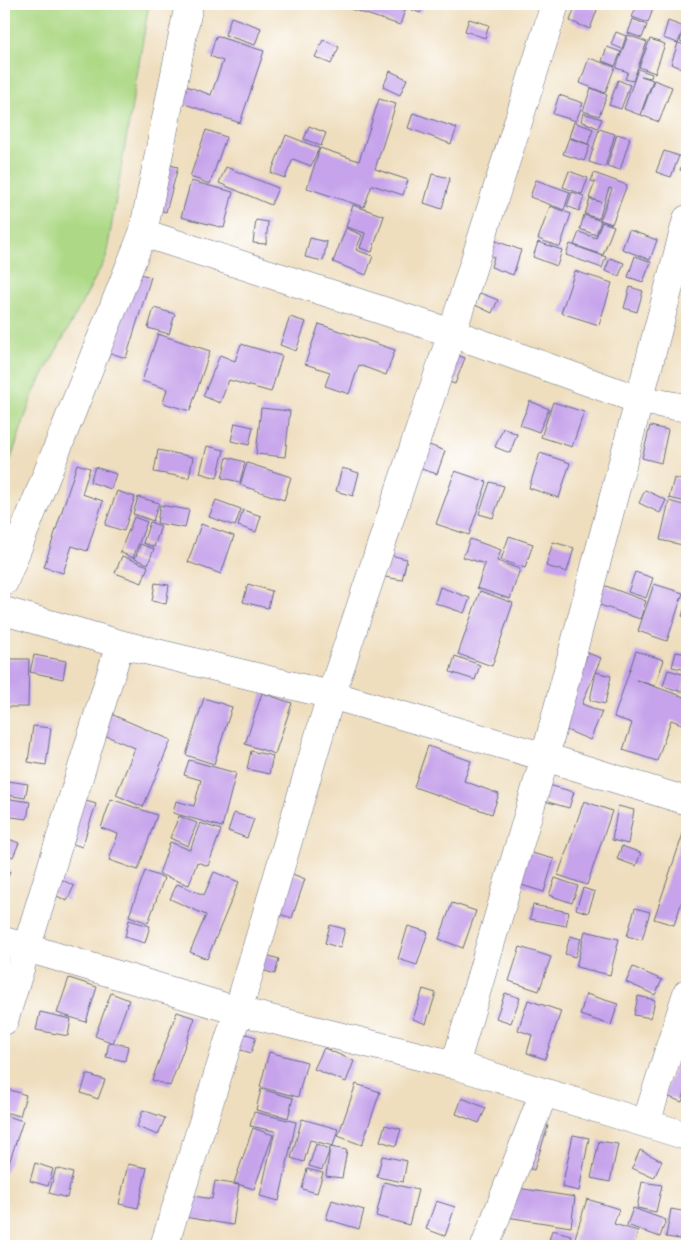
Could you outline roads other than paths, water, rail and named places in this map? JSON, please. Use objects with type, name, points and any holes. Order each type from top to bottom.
[{"type":"street","points":[[4,582],[143,232],[189,4]]},
{"type":"street","points":[[164,1246],[238,1011],[331,695],[452,333],[555,4]]},
{"type":"street","points":[[454,1065],[545,757],[687,219]]},
{"type":"street","points":[[143,232],[452,333],[639,400],[687,408]]},
{"type":"street","points":[[4,611],[120,644],[331,695],[545,757],[687,801]]},
{"type":"street","points":[[4,1021],[15,945],[120,644]]},
{"type":"street","points":[[15,945],[238,1011],[454,1065],[687,1136]]},
{"type":"street","points":[[646,1123],[687,993]]},
{"type":"street","points":[[485,1246],[544,1092]]}]
